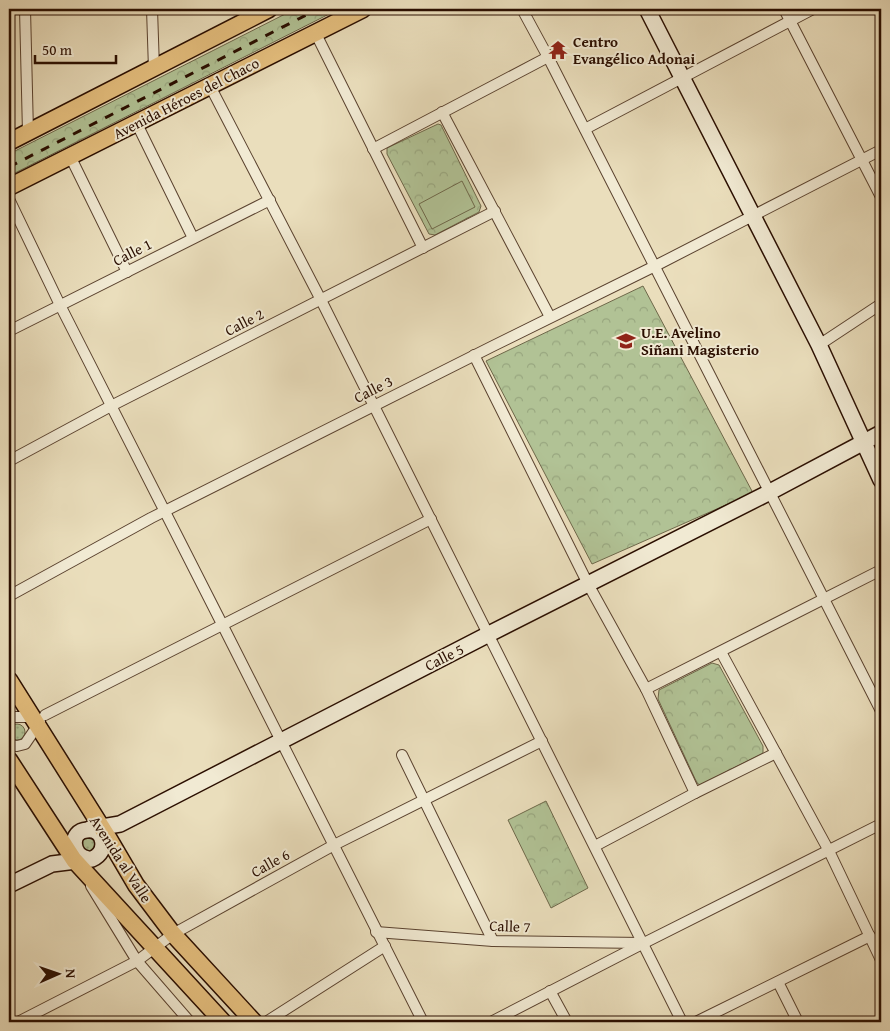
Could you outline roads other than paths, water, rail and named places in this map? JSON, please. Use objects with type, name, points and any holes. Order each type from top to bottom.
[{"type":"main road","points":[[9,142],[269,9]]},
{"type":"main road","name":"Avenida Héroes del Chaco","points":[[9,187],[363,9]]},
{"type":"main road","points":[[647,9],[819,345],[881,480]]},
{"type":"main road","name":"Calle 5","points":[[96,835],[770,492],[881,433]]},
{"type":"main road","name":"Avenida al Valle","points":[[9,680],[96,835],[173,934],[254,1022]]},
{"type":"main road","name":"Avenida al Valle","points":[[10,748],[76,856],[223,1022]]},
{"type":"main road","points":[[76,856],[96,835]]},
{"type":"main road","points":[[9,885],[52,864],[76,856],[96,857],[100,854],[96,835]]},
{"type":"main road","points":[[76,856],[79,856],[74,848],[74,843],[96,835]]},
{"type":"street","points":[[26,9],[28,132]]},
{"type":"street","points":[[152,9],[154,69]]},
{"type":"street","points":[[522,9],[824,600],[877,694],[881,711]]},
{"type":"street","points":[[784,9],[881,197]]},
{"type":"street","points":[[585,129],[813,9]]},
{"type":"street","points":[[315,32],[423,248]]},
{"type":"street","points":[[373,149],[548,57]]},
{"type":"street","points":[[210,86],[374,405],[682,1022]]},
{"type":"street","points":[[442,112],[550,317]]},
{"type":"street","points":[[136,122],[193,238]]},
{"type":"street","name":"Calle 3","points":[[9,596],[165,511],[655,266],[881,150]]},
{"type":"street","points":[[70,156],[127,272]]},
{"type":"street","points":[[9,199],[60,306],[422,1022]]},
{"type":"street","name":"Calle 1","points":[[9,331],[270,200]]},
{"type":"street","name":"Calle 2","points":[[9,461],[111,406],[495,211]]},
{"type":"street","points":[[819,345],[881,304]]},
{"type":"street","points":[[474,355],[588,584],[646,690],[695,793]]},
{"type":"street","points":[[9,720],[14,717],[34,722],[222,624],[431,519]]},
{"type":"street","points":[[646,690],[881,570]]},
{"type":"street","points":[[721,652],[829,851],[881,960]]},
{"type":"street","points":[[10,748],[25,744],[28,741],[34,722]]},
{"type":"street","name":"Calle 6","points":[[18,1022],[137,961],[173,934],[334,845],[542,740]]},
{"type":"street","points":[[595,846],[776,753]]},
{"type":"street","points":[[402,755],[493,941]]},
{"type":"street","points":[[492,1022],[505,1019],[550,991],[881,824]]},
{"type":"street","points":[[76,856],[137,961],[190,1022]]},
{"type":"street","name":"Calle 7","points":[[376,932],[493,941],[644,943]]},
{"type":"street","points":[[696,1022],[870,936]]},
{"type":"street","points":[[266,1022],[385,946]]},
{"type":"street","points":[[778,982],[798,1022]]},
{"type":"street","points":[[550,991],[567,1022]]},
{"type":"railway","points":[[9,167],[318,9]]},
{"type":"place","name":"Centro Evangélico Adonai","points":[[558,50]]},
{"type":"place","name":"U.E. Avelino Siñani Magisterio","points":[[626,341]]}]
